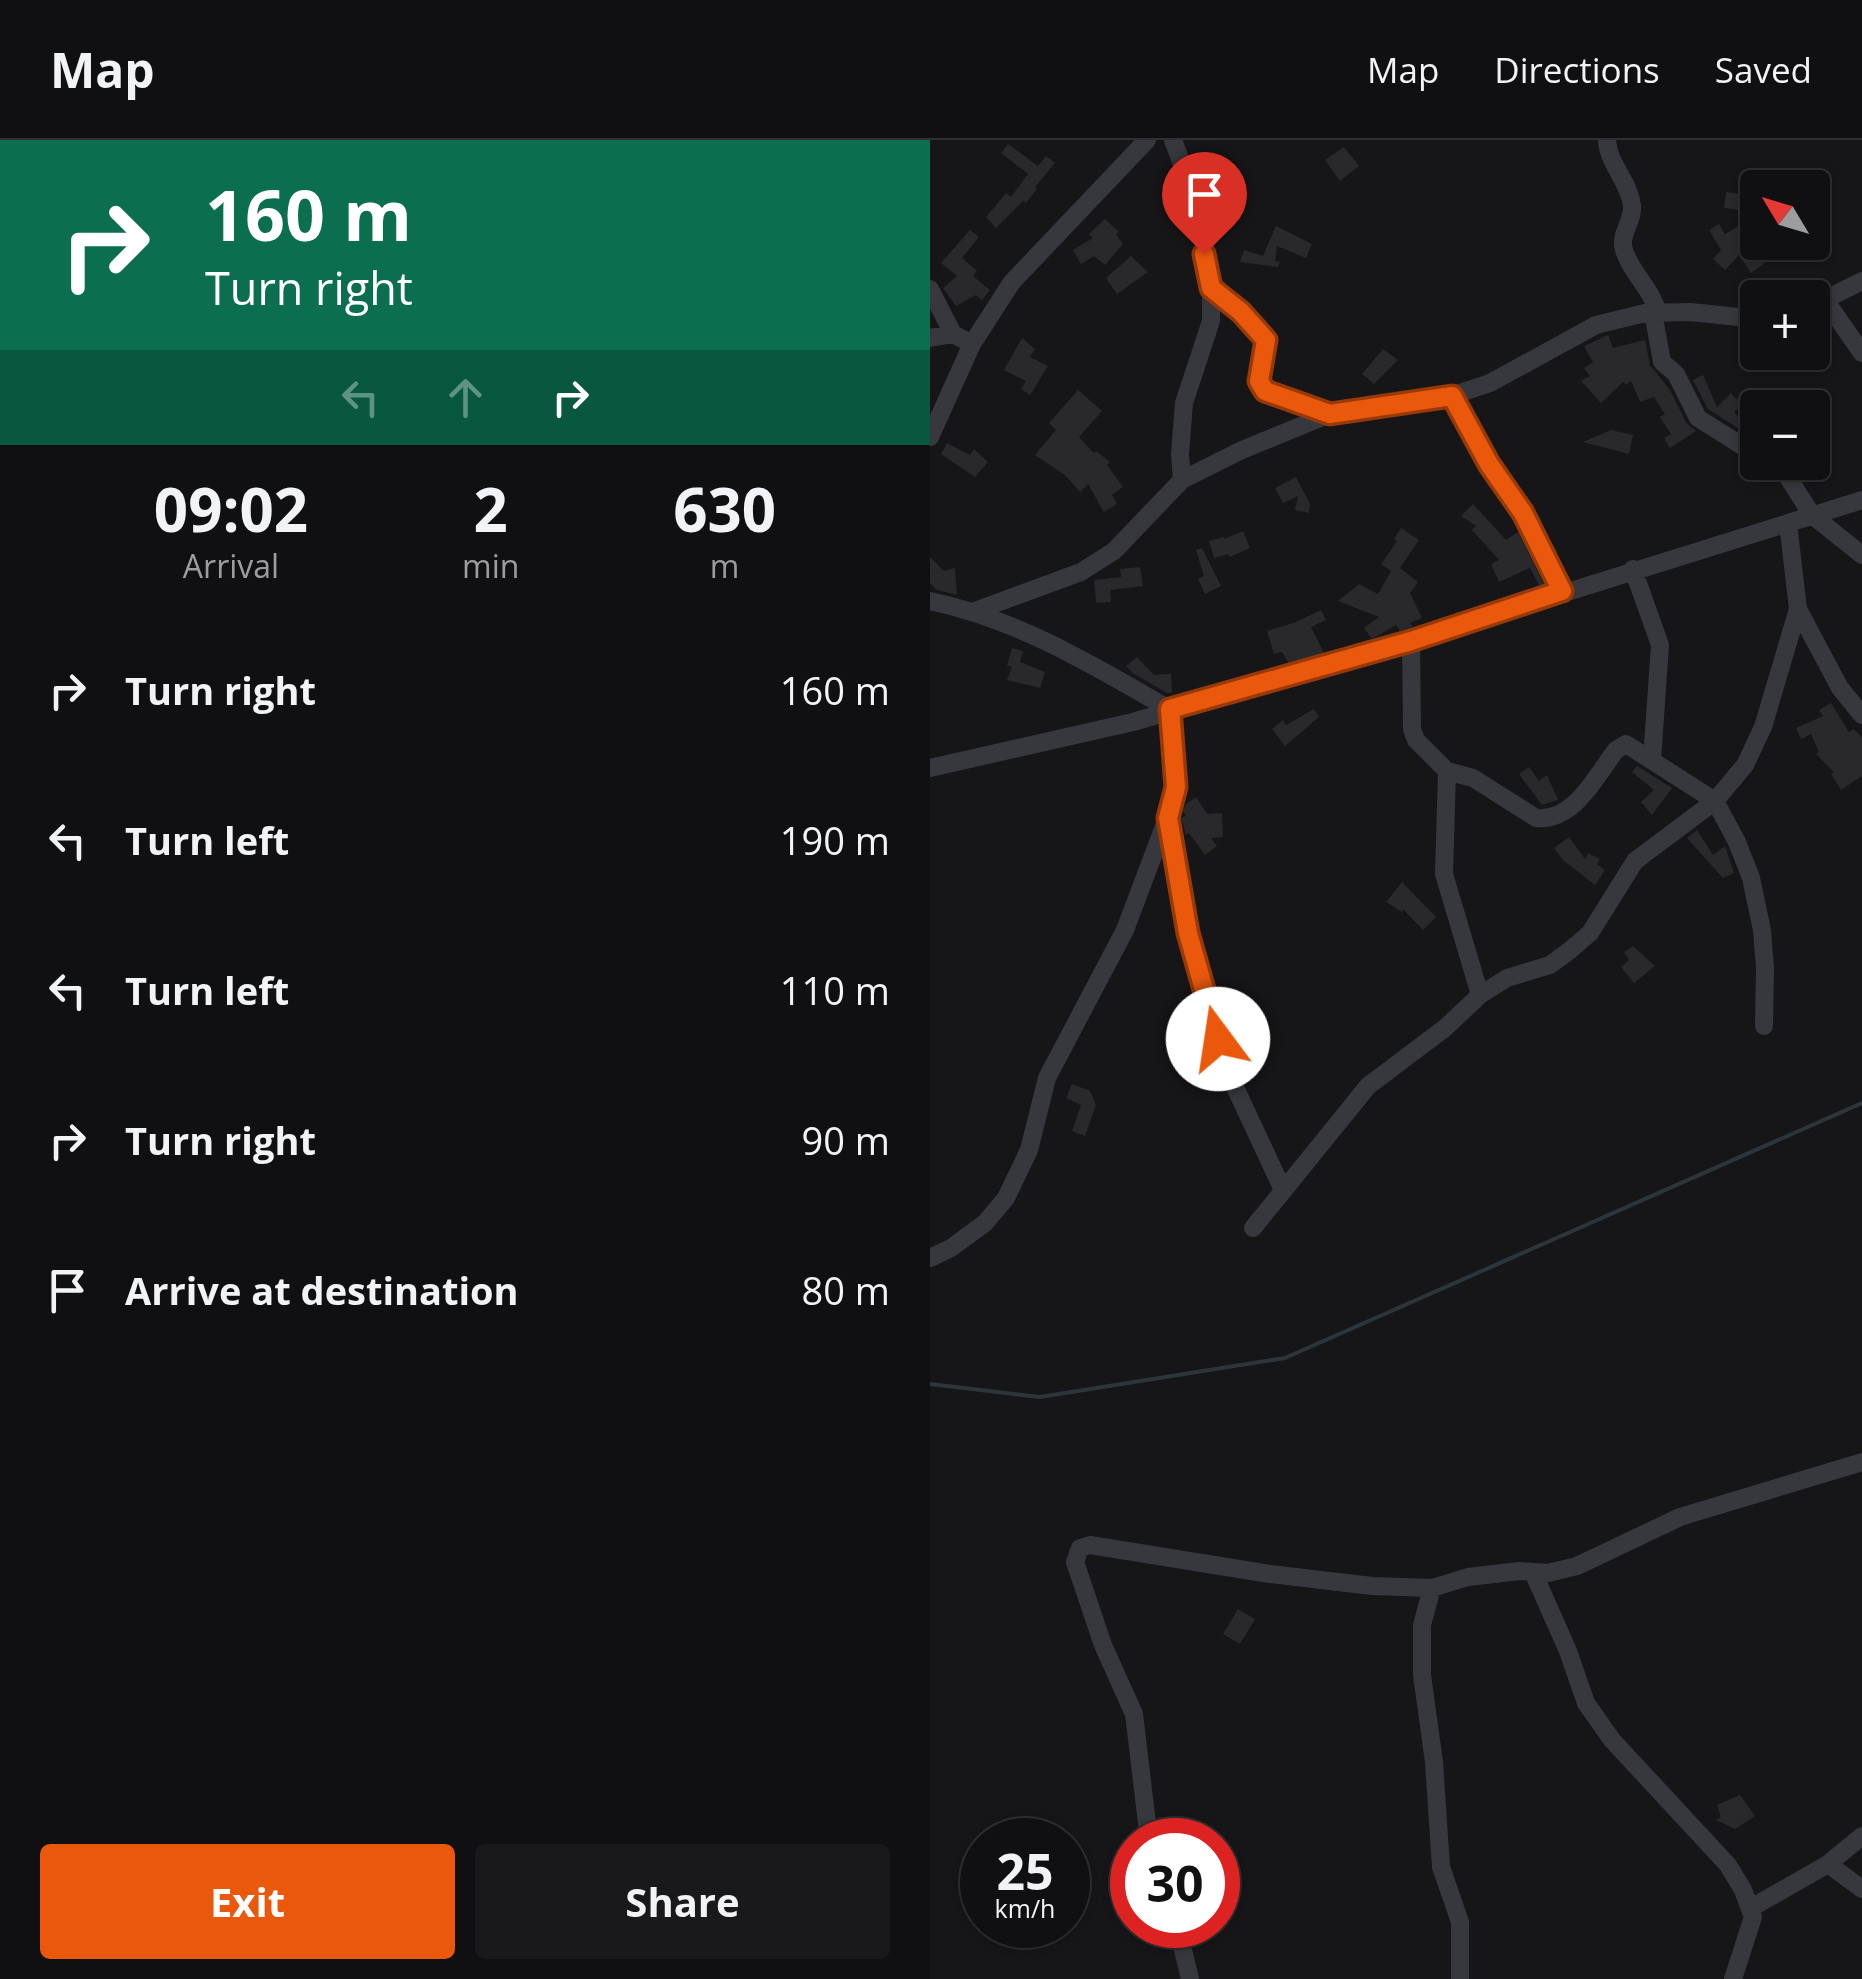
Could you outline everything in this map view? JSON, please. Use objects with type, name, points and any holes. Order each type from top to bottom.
[{"type":"street","points":[[930,438],[972,344],[1012,282],[1147,140]]},
{"type":"street","points":[[1173,140],[1203,220],[1211,288],[1211,321],[1184,403],[1182,480]]},
{"type":"street","points":[[1607,140],[1607,155],[1627,185],[1633,211],[1624,250],[1654,297],[1662,362],[1676,374],[1698,418],[1740,445]]},
{"type":"street","points":[[1830,297],[1862,280]]},
{"type":"street","points":[[930,288],[953,334],[972,344]]},
{"type":"street","points":[[1211,288],[1241,312],[1266,340],[1259,381],[1265,391],[1330,414]]},
{"type":"street","points":[[975,610],[1081,572],[1114,550],[1182,480],[1330,414],[1452,396],[1490,384],[1596,325],[1655,313],[1740,317]]},
{"type":"street","points":[[1830,316],[1862,354]]},
{"type":"street","points":[[930,338],[953,334]]},
{"type":"street","points":[[1452,396],[1489,464],[1523,513],[1562,591]]},
{"type":"street","points":[[1789,480],[1812,516],[1862,555]]},
{"type":"street","points":[[930,768],[1133,722],[1411,641],[1634,568],[1862,500]]},
{"type":"street","points":[[1788,523],[1798,609],[1840,688],[1862,715]]},
{"type":"street","points":[[1634,568],[1660,645],[1652,758]]},
{"type":"street","points":[[930,601],[975,610],[1067,652],[1170,709]]},
{"type":"street","points":[[1252,1228],[1368,1086],[1445,1028],[1480,995],[1507,978],[1550,965],[1569,952],[1590,933],[1635,861],[1715,802],[1745,765],[1763,727],[1798,609]]},
{"type":"street","points":[[1411,641],[1412,728],[1416,740],[1447,772],[1473,778],[1536,818],[1544,819],[1573,807],[1616,750],[1626,744],[1715,802],[1751,878],[1766,968],[1764,1026]]},
{"type":"street","points":[[930,1258],[985,1224],[1006,1198],[1029,1150],[1047,1078],[1126,930],[1176,787],[1170,709]]},
{"type":"street","points":[[1447,772],[1444,874],[1480,995]]},
{"type":"street","points":[[1168,818],[1188,933],[1226,1068],[1282,1188]]},
{"type":"street","points":[[1146,1818],[1134,1714],[1103,1645],[1076,1568],[1080,1548],[1090,1545],[1372,1586],[1432,1588],[1468,1577],[1548,1574],[1577,1566],[1680,1518],[1862,1462]]},
{"type":"street","points":[[1533,1572],[1586,1704],[1624,1755],[1728,1865],[1751,1908],[1748,1936],[1733,1979]]},
{"type":"street","points":[[1432,1588],[1422,1626],[1422,1675],[1434,1762],[1441,1866],[1460,1922],[1460,1979]]},
{"type":"street","points":[[1751,1908],[1828,1864],[1862,1836]]},
{"type":"street","points":[[1828,1864],[1862,1889]]},
{"type":"street","points":[[1183,1948],[1190,1979]]},
{"type":"building","points":[[1008,144],[1038,166],[1046,156],[1055,163],[1026,203],[1023,201],[996,228],[986,217],[1006,193],[1011,197],[1028,174],[1001,153]]},
{"type":"building","points":[[1344,147],[1359,166],[1340,181],[1325,160]]},
{"type":"building","points":[[1726,192],[1740,194],[1740,210],[1724,208]]},
{"type":"building","points":[[1105,219],[1119,232],[1116,234],[1123,244],[1105,265],[1094,256],[1081,264],[1073,250],[1093,238],[1089,234]]},
{"type":"building","points":[[1719,224],[1725,234],[1740,225],[1740,256],[1725,270],[1713,259],[1721,250],[1709,230]]},
{"type":"building","points":[[1276,226],[1312,244],[1306,258],[1277,246],[1278,267],[1240,262],[1244,250],[1263,256]]},
{"type":"building","points":[[970,230],[979,237],[962,258],[977,271],[973,276],[990,290],[982,300],[976,295],[956,306],[943,288],[957,276],[941,263]]},
{"type":"building","points":[[1131,256],[1148,272],[1117,294],[1106,278]]},
{"type":"building","points":[[1742,260],[1763,260],[1765,263],[1751,273]]},
{"type":"building","points":[[1608,335],[1613,348],[1645,340],[1650,365],[1670,390],[1687,424],[1696,431],[1670,448],[1664,438],[1671,434],[1660,417],[1665,414],[1654,397],[1640,402],[1631,381],[1626,385],[1623,382],[1601,403],[1581,381],[1590,376],[1584,368],[1593,362],[1584,346]]},
{"type":"building","points":[[1022,338],[1035,349],[1030,357],[1048,366],[1030,395],[1021,389],[1026,381],[1004,370]]},
{"type":"building","points":[[1383,349],[1398,360],[1374,384],[1362,374]]},
{"type":"building","points":[[1703,375],[1717,407],[1731,393],[1740,403],[1734,412],[1740,420],[1740,429],[1708,409],[1693,380]]},
{"type":"building","points":[[1078,390],[1102,411],[1079,437],[1094,453],[1110,462],[1107,465],[1123,487],[1112,495],[1117,504],[1104,512],[1088,484],[1080,492],[1065,475],[1035,455],[1056,430],[1049,423]]},
{"type":"building","points":[[1611,430],[1633,435],[1629,454],[1583,442]]},
{"type":"building","points":[[947,443],[970,455],[974,449],[988,462],[975,477],[941,454]]},
{"type":"building","points":[[1296,477],[1310,504],[1309,513],[1295,510],[1298,496],[1283,503],[1275,488]]},
{"type":"building","points":[[1473,504],[1506,540],[1518,532],[1545,586],[1540,587],[1530,568],[1499,582],[1491,564],[1499,560],[1472,530],[1476,526],[1461,516]]},
{"type":"building","points":[[1401,528],[1419,540],[1400,568],[1418,582],[1410,593],[1422,618],[1410,623],[1413,627],[1400,631],[1396,625],[1372,639],[1364,628],[1379,617],[1338,601],[1359,584],[1378,594],[1391,571],[1381,564]]},
{"type":"building","points":[[1243,531],[1250,548],[1230,557],[1228,554],[1214,558],[1209,541]]},
{"type":"building","points":[[1202,548],[1221,586],[1205,594],[1198,579],[1204,576],[1196,550]]},
{"type":"building","points":[[930,557],[944,571],[955,568],[957,595],[937,590],[930,583]]},
{"type":"building","points":[[1140,567],[1143,586],[1110,590],[1111,602],[1096,603],[1094,580],[1121,577],[1120,569]]},
{"type":"building","points":[[1321,610],[1326,620],[1311,627],[1324,653],[1289,664],[1282,652],[1274,654],[1267,631]]},
{"type":"building","points":[[1012,648],[1023,651],[1020,662],[1045,672],[1040,688],[1007,680]]},
{"type":"building","points":[[1137,657],[1154,675],[1171,674],[1172,693],[1126,666]]},
{"type":"building","points":[[1831,703],[1849,732],[1853,729],[1862,737],[1862,776],[1841,790],[1831,774],[1834,772],[1816,754],[1819,752],[1811,734],[1801,739],[1796,728],[1823,716],[1819,710]]},
{"type":"building","points":[[1314,709],[1319,717],[1285,746],[1272,729],[1283,720],[1286,725]]},
{"type":"building","points":[[1637,766],[1672,788],[1652,815],[1641,802],[1654,790],[1632,772]]},
{"type":"building","points":[[1529,767],[1539,781],[1547,775],[1558,800],[1542,805],[1519,774]]},
{"type":"building","points":[[1196,797],[1207,814],[1222,813],[1223,837],[1211,838],[1217,846],[1205,855],[1189,833],[1186,835],[1181,818],[1186,816],[1186,804]]},
{"type":"building","points":[[1697,830],[1713,855],[1725,846],[1734,873],[1723,878],[1687,838]]},
{"type":"building","points":[[1569,837],[1585,859],[1588,853],[1600,859],[1597,864],[1605,870],[1595,885],[1554,848]]},
{"type":"building","points":[[1402,882],[1436,917],[1423,930],[1403,909],[1402,912],[1386,902]]},
{"type":"building","points":[[1633,946],[1655,966],[1634,983],[1621,967],[1629,960],[1624,952]]},
{"type":"building","points":[[1072,1084],[1090,1091],[1096,1105],[1085,1136],[1072,1131],[1081,1105],[1066,1098]]},
{"type":"building","points":[[1238,1609],[1255,1619],[1240,1644],[1223,1634]]},
{"type":"building","points":[[1740,1795],[1755,1816],[1735,1829],[1716,1820],[1721,1817],[1717,1805]]},
{"type":"waterway","points":[[930,1384],[1040,1397],[1285,1358],[1862,1103]]},
{"type":"route","points":[[1204,254],[1211,288],[1241,312],[1266,340],[1259,381],[1265,391],[1330,414],[1452,396],[1489,464],[1523,513],[1562,591],[1411,641],[1170,709],[1176,787],[1168,818],[1188,933],[1218,1039]]}]
